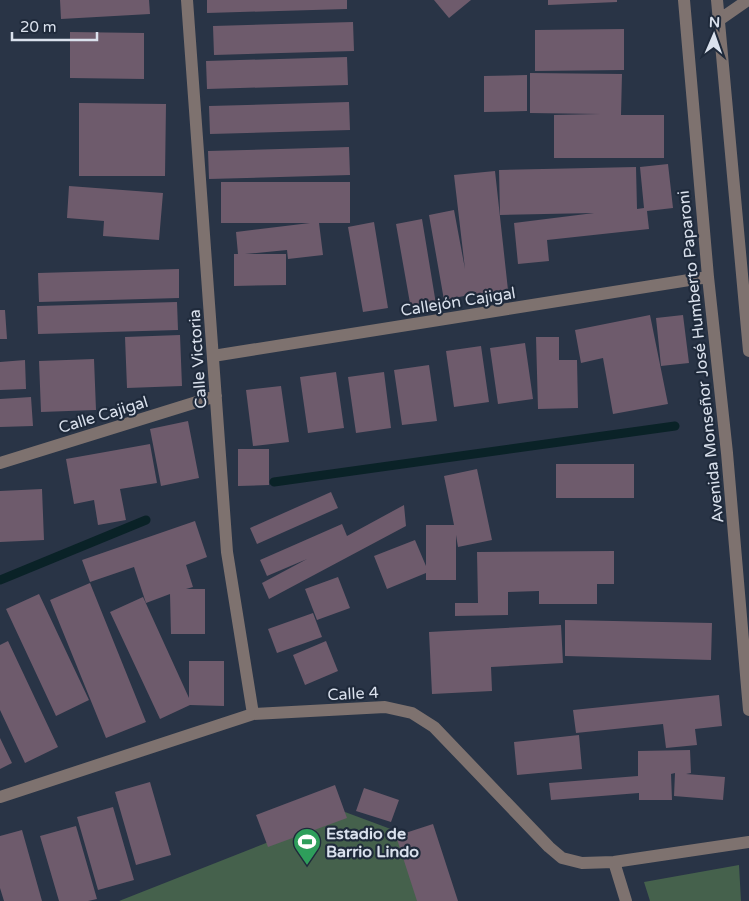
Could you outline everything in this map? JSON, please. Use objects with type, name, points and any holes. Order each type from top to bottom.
[{"type":"street","name":"Calle Victoria","points":[[187,0],[227,552],[253,714]]},
{"type":"street","name":"Avenida Monseñor José Humberto Paparoni","points":[[684,0],[708,277],[727,453],[749,710]]},
{"type":"street","points":[[717,0],[749,351]]},
{"type":"street","points":[[719,20],[748,0]]},
{"type":"street","name":"Callejón Cajigal","points":[[213,356],[708,277]]},
{"type":"street","name":"Calle Cajigal","points":[[0,463],[216,396]]},
{"type":"street","name":"Calle 4","points":[[0,797],[253,714],[385,707],[412,713],[434,727],[549,847],[562,858],[582,863],[614,862],[749,842]]},
{"type":"street","points":[[614,862],[626,901]]},
{"type":"green space","name":"Estadio de Barrio Lindo","points":[[345,812],[396,831],[418,901],[119,901]]},
{"type":"green space","points":[[739,865],[741,901],[650,901],[644,882]]},
{"type":"building","points":[[60,0],[149,0],[150,14],[61,19]]},
{"type":"building","points":[[207,0],[347,0],[347,9],[207,13]]},
{"type":"building","points":[[434,0],[471,0],[449,18]]},
{"type":"building","points":[[548,0],[617,0],[617,2],[548,5]]},
{"type":"building","points":[[353,22],[354,51],[214,55],[213,26]]},
{"type":"building","points":[[624,29],[624,70],[535,71],[535,30]]},
{"type":"building","points":[[70,32],[144,33],[144,79],[70,78]]},
{"type":"building","points":[[347,57],[348,85],[207,89],[206,61]]},
{"type":"building","points":[[530,73],[622,74],[621,115],[664,115],[664,158],[554,158],[554,115],[600,114],[530,113]]},
{"type":"building","points":[[527,75],[527,111],[484,112],[484,76]]},
{"type":"building","points":[[349,102],[350,130],[210,134],[209,106]]},
{"type":"building","points":[[79,103],[166,104],[165,176],[79,176]]},
{"type":"building","points":[[349,147],[350,175],[209,179],[208,151]]},
{"type":"building","points":[[668,164],[673,208],[647,211],[649,229],[547,240],[549,261],[518,264],[514,223],[594,213],[500,215],[499,170],[636,167],[637,209],[644,208],[640,167]]},
{"type":"building","points":[[495,171],[508,290],[444,300],[429,215],[454,210],[465,269],[454,175]]},
{"type":"building","points":[[221,182],[350,182],[350,223],[319,223],[323,255],[288,259],[287,250],[245,254],[286,254],[286,285],[234,286],[234,254],[238,254],[236,232],[310,223],[221,223]]},
{"type":"building","points":[[69,186],[163,193],[159,240],[103,236],[104,221],[67,218]]},
{"type":"building","points":[[422,219],[436,304],[411,309],[396,224]]},
{"type":"building","points":[[374,222],[388,308],[363,312],[348,227]]},
{"type":"building","points":[[179,269],[179,298],[39,302],[38,273]]},
{"type":"building","points":[[177,302],[178,330],[38,334],[37,306]]},
{"type":"building","points":[[0,310],[5,310],[7,339],[0,339]]},
{"type":"building","points":[[650,315],[668,404],[613,414],[603,358],[581,363],[575,330]]},
{"type":"building","points":[[683,315],[689,363],[661,366],[656,318]]},
{"type":"building","points":[[180,335],[182,386],[127,388],[125,337]]},
{"type":"building","points":[[536,337],[559,337],[559,360],[577,360],[578,408],[538,409]]},
{"type":"building","points":[[525,343],[533,399],[498,404],[490,348]]},
{"type":"building","points":[[481,346],[489,402],[454,407],[446,351]]},
{"type":"building","points":[[94,359],[96,410],[41,412],[39,361]]},
{"type":"building","points":[[25,360],[26,389],[0,390],[0,362]]},
{"type":"building","points":[[429,365],[437,421],[402,425],[394,370]]},
{"type":"building","points":[[336,372],[344,428],[308,433],[300,377]]},
{"type":"building","points":[[384,372],[391,428],[356,433],[348,377]]},
{"type":"building","points":[[281,386],[289,442],[253,446],[246,390]]},
{"type":"building","points":[[31,397],[33,426],[0,427],[0,399]]},
{"type":"building","points":[[188,421],[199,478],[161,486],[150,429]]},
{"type":"building","points":[[150,444],[157,483],[120,489],[126,520],[98,525],[94,500],[74,504],[66,459]]},
{"type":"building","points":[[238,449],[269,449],[269,485],[238,486]]},
{"type":"building","points":[[556,464],[634,464],[634,498],[556,498]]},
{"type":"building","points":[[477,469],[492,540],[458,547],[456,535],[456,580],[426,580],[426,573],[387,589],[374,556],[415,540],[426,566],[426,525],[454,525],[444,476]]},
{"type":"building","points":[[42,489],[44,540],[0,542],[0,491]]},
{"type":"building","points":[[331,492],[338,508],[257,544],[250,528]]},
{"type":"building","points":[[404,505],[406,526],[269,599],[262,583],[307,559],[267,576],[260,560],[342,524],[347,536]]},
{"type":"building","points":[[195,521],[207,557],[186,565],[193,587],[186,589],[205,589],[205,634],[171,634],[170,594],[146,603],[134,567],[90,582],[82,560]]},
{"type":"building","points":[[614,551],[614,584],[597,584],[597,604],[539,604],[539,591],[508,592],[508,615],[455,616],[455,603],[478,603],[477,552]]},
{"type":"building","points":[[338,577],[350,608],[317,620],[305,589]]},
{"type":"building","points":[[90,583],[146,722],[106,738],[50,600]]},
{"type":"building","points":[[39,594],[89,700],[56,716],[6,609]]},
{"type":"building","points":[[143,597],[189,698],[189,661],[224,661],[224,706],[190,705],[160,719],[110,612]]},
{"type":"building","points":[[313,613],[322,637],[277,653],[268,629]]},
{"type":"building","points":[[565,620],[712,623],[711,660],[565,656]]},
{"type":"building","points":[[561,625],[563,663],[491,667],[492,691],[432,694],[429,632]]},
{"type":"building","points":[[8,641],[58,747],[25,763],[0,710],[0,645]]},
{"type":"building","points":[[326,641],[338,671],[305,685],[293,655]]},
{"type":"building","points":[[719,695],[722,726],[695,729],[697,745],[666,748],[663,724],[576,733],[573,710]]},
{"type":"building","points":[[579,735],[582,769],[517,775],[514,742]]},
{"type":"building","points":[[0,738],[12,763],[0,769]]},
{"type":"building","points":[[690,750],[691,773],[686,774],[725,777],[723,800],[674,796],[675,773],[671,774],[672,800],[639,800],[639,793],[551,800],[549,783],[638,776],[638,751]]},
{"type":"building","points":[[150,782],[171,855],[136,865],[115,792]]},
{"type":"building","points":[[335,785],[347,818],[268,847],[256,815]]},
{"type":"building","points":[[364,788],[399,800],[391,822],[356,811]]},
{"type":"building","points":[[113,807],[134,880],[98,890],[77,817]]},
{"type":"building","points":[[433,824],[458,901],[417,901],[396,836]]},
{"type":"building","points":[[76,826],[97,899],[88,901],[59,901],[40,836]]},
{"type":"building","points":[[22,830],[42,901],[4,901],[0,888],[0,836]]},
{"type":"waterway","points":[[274,482],[675,426]]},
{"type":"waterway","points":[[0,580],[146,520]]},
{"type":"place","name":"Estadio de Barrio Lindo","points":[[307,866]]}]
